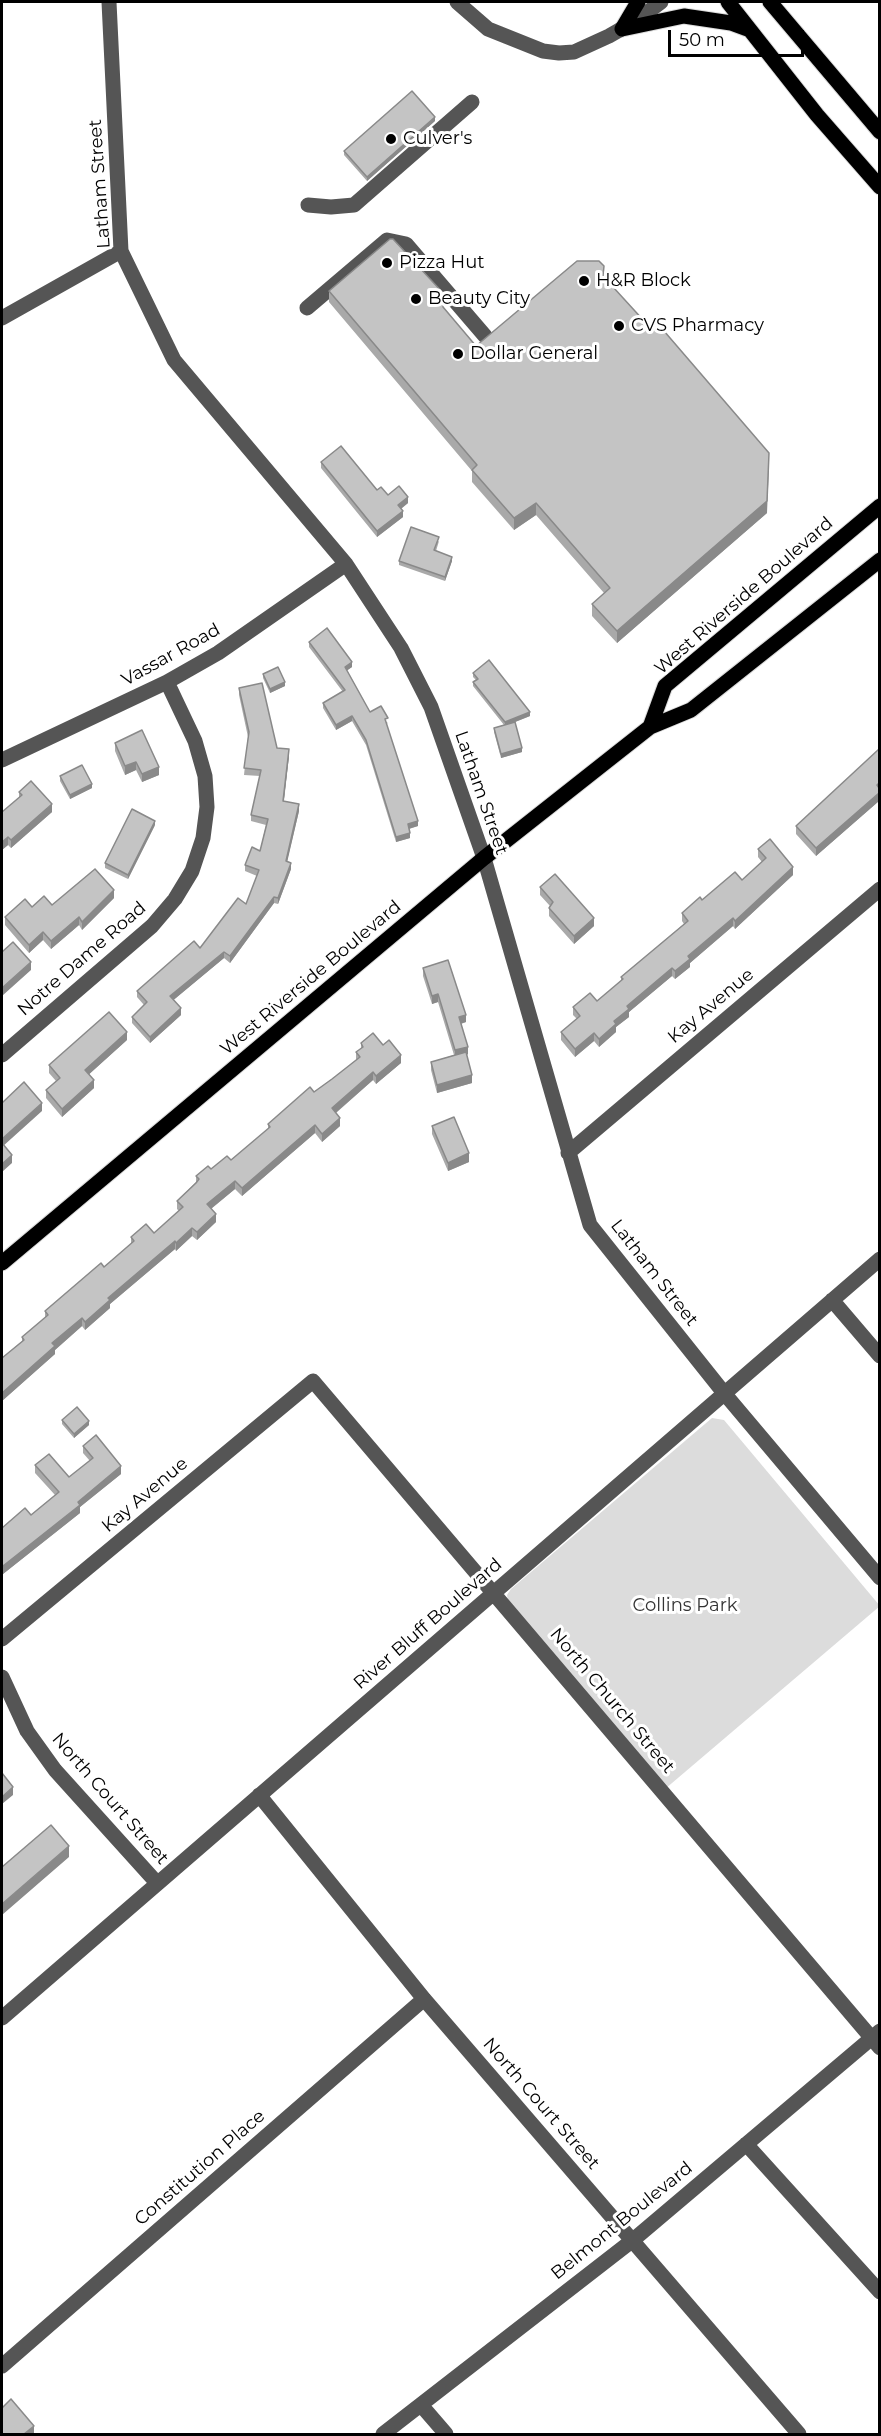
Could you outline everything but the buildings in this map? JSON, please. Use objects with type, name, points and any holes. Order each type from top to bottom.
[{"type":"main road","points":[[622,29],[638,2]]},
{"type":"main road","points":[[728,2],[817,115],[879,188]]},
{"type":"main road","points":[[770,2],[879,132]]},
{"type":"main road","points":[[622,29],[684,16],[731,23],[750,30]]},
{"type":"main road","name":"West Riverside Boulevard","points":[[650,727],[664,686],[879,506]]},
{"type":"main road","name":"West Riverside Boulevard","points":[[2,1263],[484,858],[650,727],[691,710],[879,560]]},
{"type":"street","name":"Latham Street","points":[[109,2],[121,251],[174,360],[346,564],[401,648],[431,707],[484,858],[590,1225],[724,1394],[879,1578]]},
{"type":"street","points":[[457,2],[488,29],[543,51],[574,52],[622,29],[661,2]]},
{"type":"street","points":[[308,205],[332,207],[354,205],[472,102]]},
{"type":"street","points":[[307,308],[387,240],[406,244],[486,336]]},
{"type":"street","points":[[2,318],[121,251]]},
{"type":"street","name":"Vassar Road","points":[[2,760],[167,682],[227,647],[346,564]]},
{"type":"street","name":"Notre Dame Road","points":[[2,1055],[152,926],[176,899],[192,871],[202,838],[207,807],[205,776],[195,741],[167,682]]},
{"type":"street","name":"Kay Avenue","points":[[568,1153],[879,889]]},
{"type":"street","name":"River Bluff Boulevard","points":[[2,2018],[879,1259]]},
{"type":"street","points":[[832,1300],[879,1356]]},
{"type":"street","name":"Kay Avenue","points":[[2,1639],[313,1381]]},
{"type":"street","name":"North Church Street","points":[[313,1381],[877,2039]]},
{"type":"street","name":"North Court Street","points":[[2,1677],[27,1731],[55,1770],[157,1883]]},
{"type":"street","name":"North Court Street","points":[[259,1795],[424,1999],[799,2434]]},
{"type":"street","name":"Constitution Place","points":[[2,2366],[424,1999]]},
{"type":"street","name":"Belmont Boulevard","points":[[383,2434],[633,2240],[746,2144],[877,2039]]},
{"type":"street","points":[[746,2144],[879,2292]]},
{"type":"street","points":[[421,2405],[446,2434]]},
{"type":"green space","name":"Collins Park","points":[[712,1418],[724,1420],[880,1606],[665,1789],[508,1601],[507,1595],[511,1589]]},
{"type":"place","name":"Culver's","points":[[391,139]]},
{"type":"place","name":"Pizza Hut","points":[[387,263]]},
{"type":"place","name":"H&R Block","points":[[584,281]]},
{"type":"place","name":"Beauty City","points":[[416,299]]},
{"type":"place","name":"CVS Pharmacy","points":[[619,326]]},
{"type":"place","name":"Dollar General","points":[[458,354]]}]
